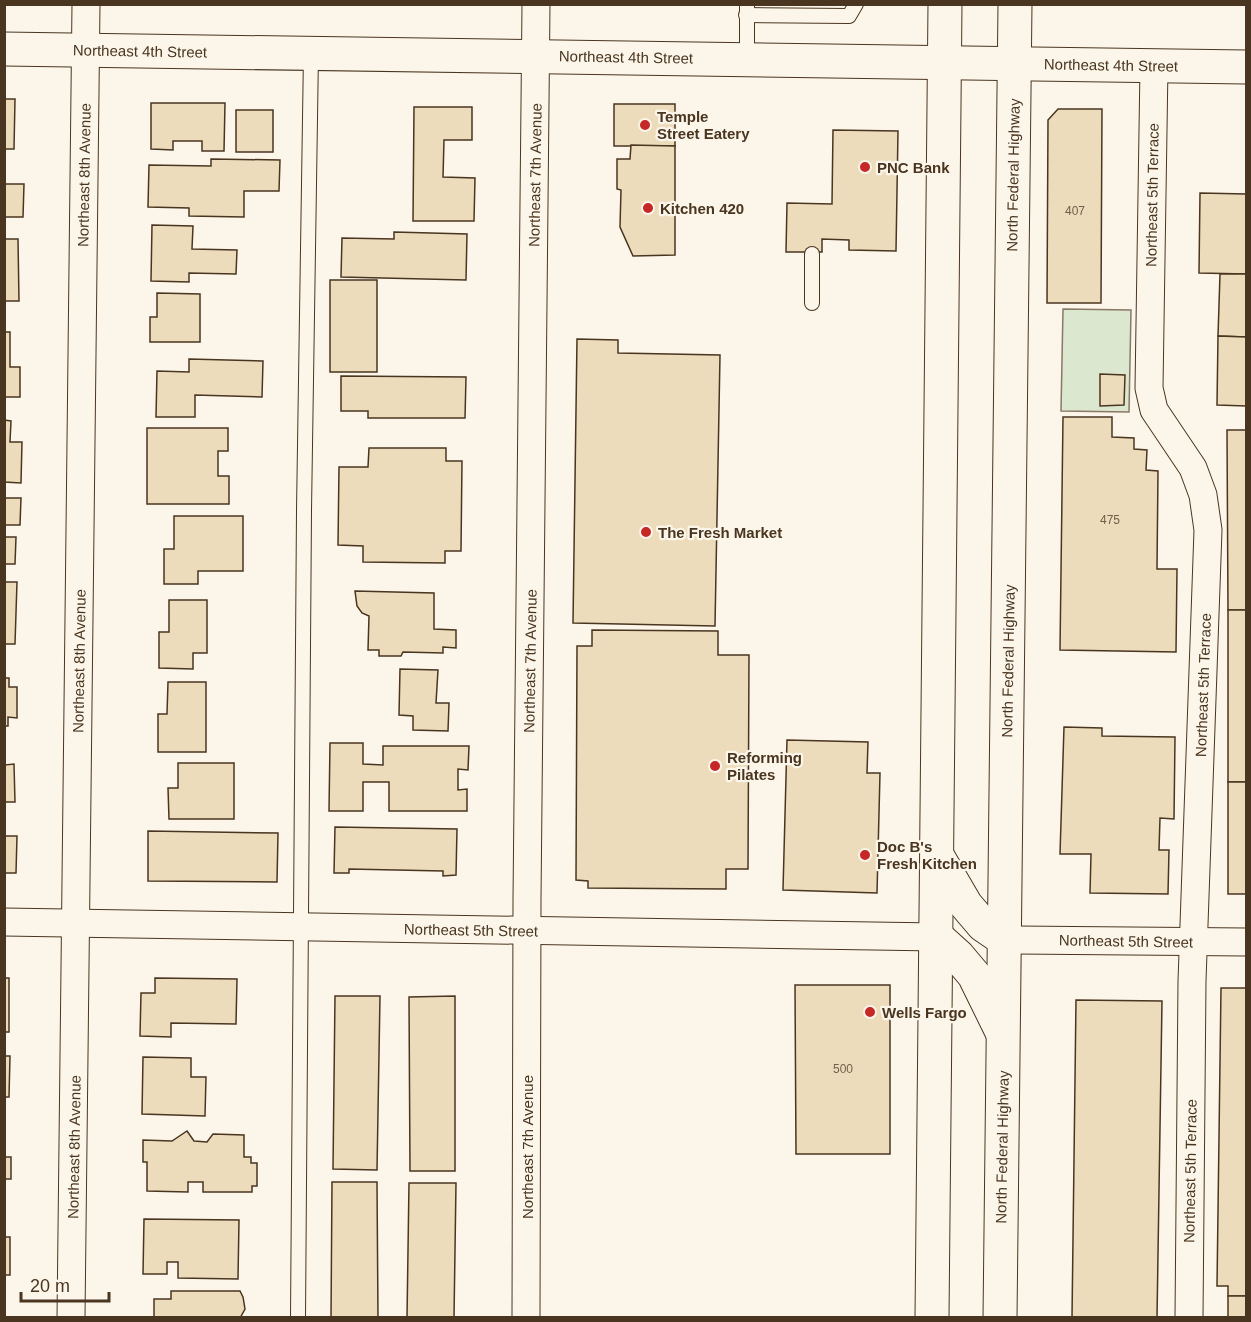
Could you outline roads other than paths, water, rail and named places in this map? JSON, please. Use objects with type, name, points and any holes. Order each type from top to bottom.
[{"type":"main road","points":[[932,1317],[945,4]]},
{"type":"main road","name":"North Federal Highway","points":[[999,1317],[1015,4]]},
{"type":"main road","name":"Northeast 4th Street","points":[[4,49],[1246,67]]},
{"type":"main road","points":[[937,855],[966,906],[983,925],[1005,940]]},
{"type":"main road","points":[[937,937],[974,975],[1004,1037]]},
{"type":"street","name":"Northeast 8th Avenue","points":[[71,1317],[86,4]]},
{"type":"street","name":"Northeast 7th Avenue","points":[[526,1317],[527,932],[536,4]]},
{"type":"street","name":"Northeast 5th Terrace","points":[[1154,66],[1149,388],[1154,410],[1193,468],[1203,495],[1208,530],[1194,942],[1189,1317]]},
{"type":"street","name":"Northeast 5th Street","points":[[4,922],[937,937]]},
{"type":"street","name":"Northeast 5th Street","points":[[1005,940],[1246,942]]},
{"type":"lane","points":[[747,58],[747,10],[802,11],[849,16],[856,4]]},
{"type":"lane","points":[[298,1317],[304,510],[311,53]]},
{"type":"lane","points":[[812,303],[813,254]]},
{"type":"place","name":"Temple Street Eatery","points":[[645,125]]},
{"type":"place","name":"PNC Bank","points":[[865,167]]},
{"type":"place","name":"Kitchen 420","points":[[648,208]]},
{"type":"place","name":"The Fresh Market","points":[[646,532]]},
{"type":"place","name":"Reforming Pilates","points":[[715,766]]},
{"type":"place","name":"Doc B's Fresh Kitchen","points":[[865,855]]},
{"type":"place","name":"Wells Fargo","points":[[870,1012]]}]
